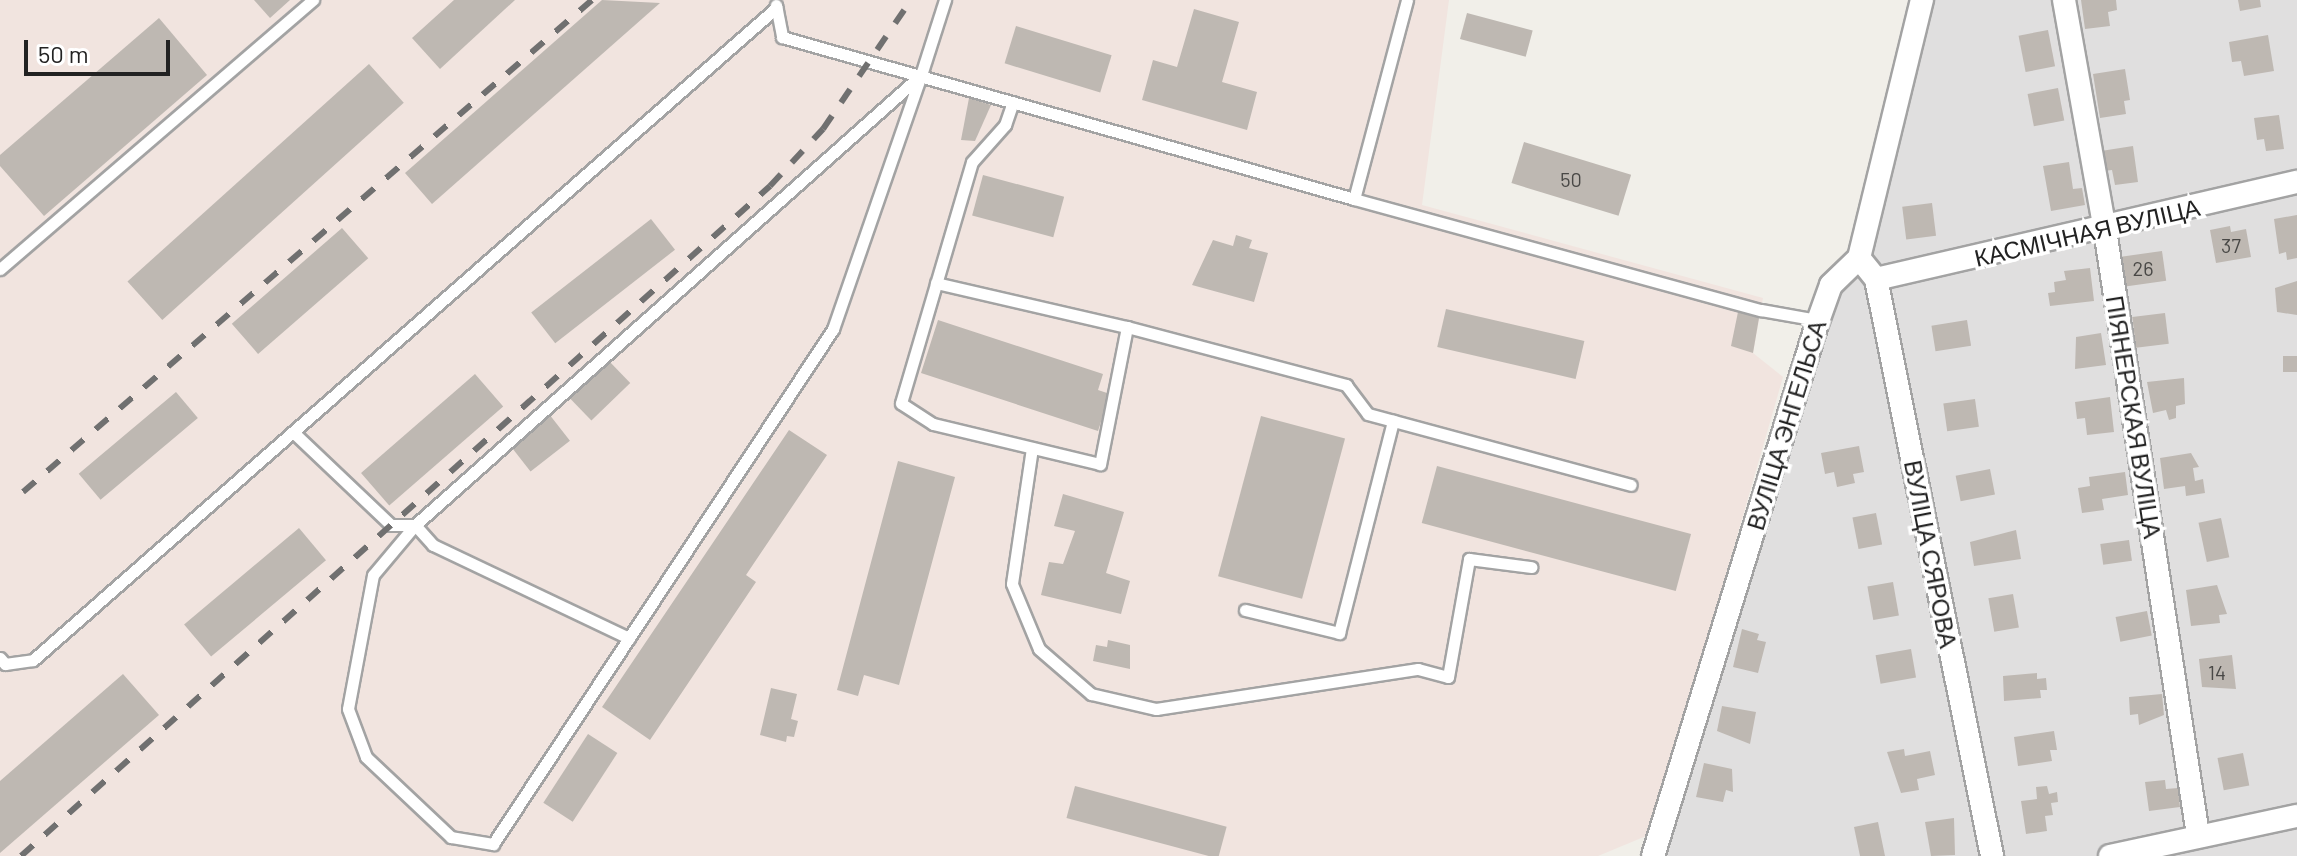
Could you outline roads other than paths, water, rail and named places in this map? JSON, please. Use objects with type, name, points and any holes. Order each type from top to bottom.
[{"type":"street","points":[[1859,258],[1922,0]]},
{"type":"street","name":"ПІЯНЕРСКАЯ ВУЛІЦА","points":[[2064,0],[2105,230],[2198,835]]},
{"type":"street","name":"КАСМІЧНАЯ ВУЛІЦА","points":[[1876,279],[2105,230],[2297,182]]},
{"type":"street","name":"ВУЛІЦА СЯРОВА","points":[[1859,258],[1876,279],[1992,856]]},
{"type":"street","name":"ВУЛІЦА ЭНГЕЛЬСА","points":[[1653,856],[1818,320],[1831,285],[1859,258]]},
{"type":"street","points":[[2110,856],[2297,816]]},
{"type":"lane","points":[[0,269],[313,0]]},
{"type":"lane","points":[[921,75],[415,525],[373,575],[348,709],[366,757],[451,837],[493,844],[833,329],[921,75],[945,0]]},
{"type":"lane","points":[[1354,199],[1407,0]]},
{"type":"lane","points":[[776,4],[782,37],[1354,199],[1761,310],[1818,320]]},
{"type":"lane","points":[[0,658],[5,664],[33,660],[776,4]]},
{"type":"lane","points":[[1013,102],[1005,125],[972,162],[901,403],[933,424],[1100,464],[1127,327]]},
{"type":"lane","points":[[936,283],[1127,327],[1346,385],[1368,414],[1631,485]]},
{"type":"lane","points":[[1245,610],[1339,633],[1393,421]]},
{"type":"lane","points":[[293,432],[391,525],[415,525],[433,545],[629,638]]},
{"type":"lane","points":[[1032,448],[1012,584],[1039,649],[1091,694],[1156,709],[1418,669],[1448,677],[1469,559],[1531,567]]},
{"type":"railway","points":[[23,492],[592,0]]},
{"type":"railway","points":[[21,856],[770,186],[823,129],[911,0]]}]
